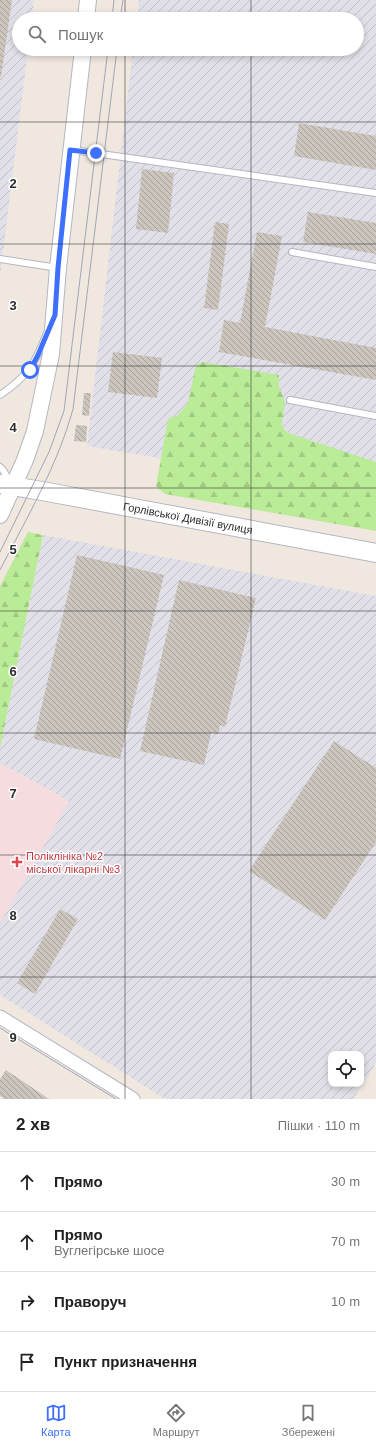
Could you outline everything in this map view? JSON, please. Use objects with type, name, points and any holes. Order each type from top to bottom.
[{"type":"main road","name":"Горлівської Дивізії вулиця","points":[[6,485],[376,553]]},
{"type":"street","points":[[87,12],[88,0]]},
{"type":"street","points":[[0,515],[6,485],[25,460],[35,431],[51,354],[58,268],[81,56]]},
{"type":"street","points":[[0,1017],[133,1099]]},
{"type":"lane","points":[[70,150],[376,193]]},
{"type":"lane","points":[[292,252],[376,267]]},
{"type":"lane","points":[[0,259],[58,268]]},
{"type":"lane","points":[[0,395],[15,385],[30,370],[55,315]]},
{"type":"lane","points":[[290,400],[376,416]]},
{"type":"lane","points":[[0,468],[3,470],[6,485]]},
{"type":"shaded area","points":[[0,0],[34,0],[33,12],[12,12],[12,56],[27,56],[0,277]]},
{"type":"shaded area","points":[[139,0],[376,0],[376,494],[87,446],[132,56],[364,56],[364,12],[138,12]]},
{"type":"shaded area","points":[[43,535],[376,596],[376,1063],[364,1082],[364,1051],[328,1051],[328,1087],[361,1087],[353,1099],[165,1099],[0,995],[0,923],[69,801],[0,763],[0,748]]},
{"type":"shaded area","name":"Поліклініка №2 міської лікарні №3","points":[[0,763],[69,801],[0,923]]},
{"type":"green space","points":[[203,362],[279,375],[279,386],[285,402],[282,423],[284,430],[291,434],[376,462],[376,531],[165,494],[156,486],[168,419],[178,415],[188,403],[196,365]]},
{"type":"green space","points":[[28,532],[43,535],[0,748],[0,586]]},
{"type":"building","points":[[0,0],[12,0],[1,77],[0,77]]},
{"type":"building","points":[[299,123],[376,136],[376,170],[294,156]]},
{"type":"building","points":[[142,169],[174,173],[168,233],[136,229]]},
{"type":"building","points":[[308,212],[376,223],[376,254],[303,242]]},
{"type":"building","points":[[215,222],[229,224],[218,310],[204,308]]},
{"type":"building","points":[[257,232],[282,236],[265,327],[376,348],[376,380],[219,352],[224,320],[240,323]]},
{"type":"building","points":[[113,352],[162,358],[157,398],[108,392]]},
{"type":"building","points":[[84,393],[91,393],[89,416],[82,415]]},
{"type":"building","points":[[76,425],[87,426],[86,442],[74,441]]},
{"type":"building","points":[[77,555],[164,575],[120,759],[34,739]]},
{"type":"building","points":[[179,580],[256,598],[225,727],[220,725],[218,734],[211,733],[204,765],[140,751]]},
{"type":"building","points":[[334,741],[376,768],[376,842],[325,920],[249,871]]},
{"type":"building","points":[[60,909],[78,919],[35,994],[17,983]]},
{"type":"building","points":[[6,1070],[49,1099],[5,1099],[0,1096],[0,1079]]},
{"type":"tram line","points":[[113,12],[114,0]]},
{"type":"tram line","points":[[121,12],[123,0]]},
{"type":"tram line","points":[[0,552],[49,452],[64,411],[107,56]]},
{"type":"tram line","points":[[0,570],[50,471],[59,451],[73,409],[116,56]]},
{"type":"tram line","points":[[0,1028],[116,1099]]},
{"type":"place","name":"Поліклініка №2 міської лікарні №3","points":[[17,862]]},
{"type":"route","points":[[30,370],[55,315],[58,268],[70,150],[96,153]]}]
